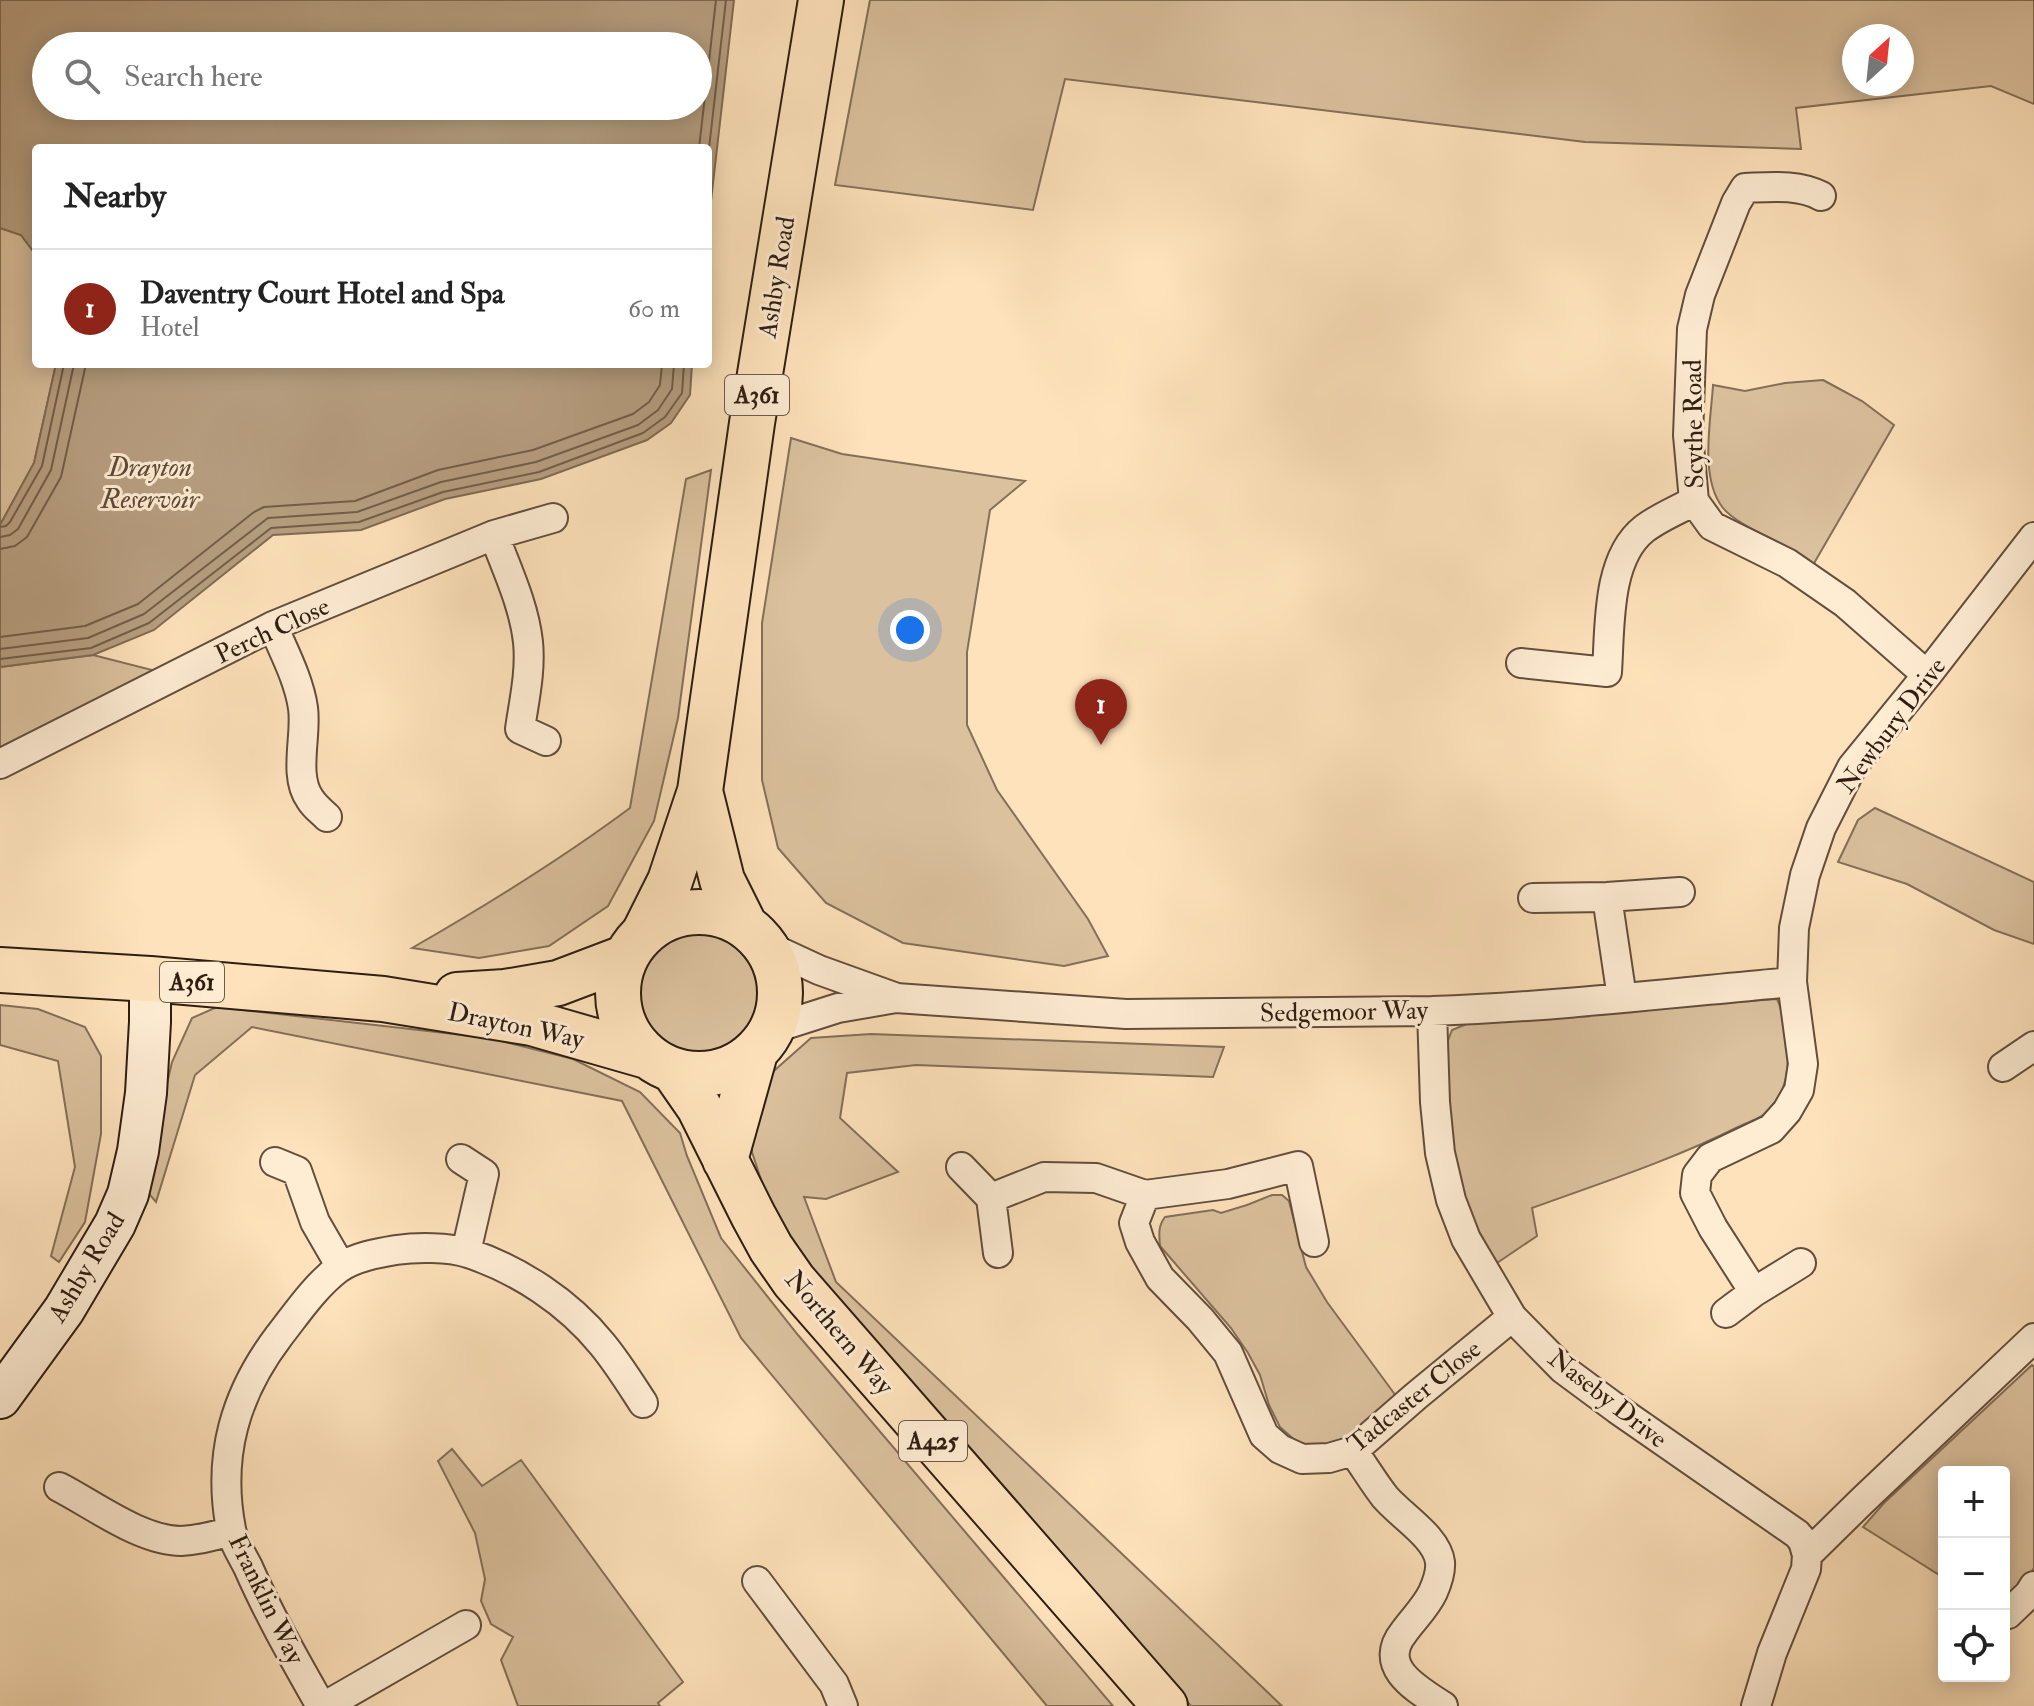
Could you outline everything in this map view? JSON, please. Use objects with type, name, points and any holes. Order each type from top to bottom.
[{"type":"main road","name":"Ashby Road","points":[[634,945],[670,881],[700,791],[752,423],[821,0]]},
{"type":"main road","name":"Ashby Road","points":[[700,791],[722,880],[754,935]]},
{"type":"main road","name":"A361","points":[[701,911],[727,916],[754,935],[778,972],[780,1001],[763,1041],[731,1068],[702,1075],[660,1064],[629,1036],[619,1011],[617,984],[634,945],[658,922],[674,914],[701,911]]},
{"type":"main road","name":"Drayton Way","points":[[383,999],[505,992],[558,983],[634,945]]},
{"type":"main road","name":"Drayton Way","points":[[0,970],[383,999],[532,1023],[660,1064]]},
{"type":"main road","points":[[725,1160],[763,1041]]},
{"type":"main road","name":"Northern Way","points":[[660,1064],[699,1107],[771,1248],[794,1281],[1165,1706]]},
{"type":"street","name":"Scythe Road","points":[[1821,196],[1807,189],[1745,188],[1736,203],[1700,295],[1692,329],[1688,435],[1694,501],[1712,526],[1787,563],[1822,587],[1845,603],[1927,675]]},
{"type":"street","points":[[1521,663],[1607,672],[1614,587],[1624,553],[1643,529],[1694,501]]},
{"type":"street","name":"Perch Close","points":[[0,764],[273,626],[494,535],[553,518]]},
{"type":"street","points":[[494,535],[518,600],[528,643],[528,675],[520,729],[546,741]]},
{"type":"street","name":"Newbury Drive","points":[[1754,1292],[1713,1228],[1695,1193],[1697,1175],[1710,1158],[1771,1129],[1787,1111],[1799,1090],[1803,1064],[1792,982],[1794,928],[1805,875],[1821,828],[1852,767],[2034,537]]},
{"type":"street","points":[[273,626],[303,705],[302,784],[309,798],[327,817]]},
{"type":"street","points":[[1533,898],[1680,892]]},
{"type":"street","points":[[1607,897],[1622,998]]},
{"type":"street","name":"Sedgemoor Way","points":[[754,935],[819,970],[896,998]]},
{"type":"street","name":"Ashby Road","points":[[0,1398],[64,1310],[115,1224],[128,1194],[146,1093],[150,979]]},
{"type":"street","name":"Sedgemoor Way","points":[[763,1041],[838,1008],[896,998],[1126,1014],[1432,1011],[1792,982]]},
{"type":"street","name":"Naseby Drive","points":[[1432,1011],[1440,1153],[1451,1200],[1466,1239],[1512,1317],[1574,1377],[1797,1534],[1803,1541],[1807,1555]]},
{"type":"street","points":[[2003,1067],[2034,1046]]},
{"type":"street","points":[[461,1159],[484,1174],[466,1252]]},
{"type":"street","points":[[275,1162],[297,1171],[315,1222],[341,1267]]},
{"type":"street","points":[[991,1198],[1044,1177],[1096,1178],[1145,1195],[1228,1184],[1298,1166],[1314,1242]]},
{"type":"street","points":[[961,1167],[991,1198],[998,1253]]},
{"type":"street","name":"Tadcaster Close","points":[[1145,1195],[1134,1223],[1140,1242],[1160,1278],[1228,1353],[1264,1435],[1280,1449],[1302,1459],[1329,1458],[1353,1451],[1512,1317]]},
{"type":"street","name":"Franklin Way","points":[[323,1706],[268,1612],[231,1531],[226,1471],[228,1442],[256,1369],[317,1289],[341,1267],[377,1253],[416,1247],[466,1252],[518,1274],[555,1299],[601,1343],[643,1403]]},
{"type":"street","points":[[1726,1313],[1801,1263]]},
{"type":"street","points":[[1756,1706],[1772,1653],[1806,1569],[1807,1555],[2034,1338]]},
{"type":"street","points":[[1353,1451],[1396,1510],[1432,1541],[1439,1555],[1437,1583],[1429,1601],[1397,1641],[1394,1658],[1401,1674],[1419,1691],[1443,1706]]},
{"type":"street","points":[[59,1487],[152,1535],[178,1541],[203,1539],[231,1531]]},
{"type":"street","points":[[757,1581],[834,1684],[843,1706]]},
{"type":"street","points":[[2010,1612],[2034,1586]]},
{"type":"street","points":[[323,1706],[466,1625]]},
{"type":"shaded area","points":[[870,0],[2034,0],[2034,104],[1991,86],[1914,95],[1914,24],[1842,24],[1842,96],[1902,96],[1796,108],[1801,149],[1585,142],[1065,79],[1033,210],[835,185]]},
{"type":"shaded area","points":[[0,228],[21,235],[32,250],[32,368],[55,368],[34,463],[0,525]]},
{"type":"shaded area","points":[[1823,380],[1862,401],[1894,425],[1813,565],[1742,523],[1723,508],[1711,481],[1708,448],[1713,385],[1745,391]]},
{"type":"shaded area","points":[[791,438],[842,454],[1025,481],[990,510],[967,652],[967,725],[997,790],[1088,919],[1108,956],[1064,966],[903,943],[826,903],[778,848],[762,780],[762,623]]},
{"type":"shaded area","points":[[711,470],[678,718],[654,821],[608,906],[549,946],[479,958],[412,948],[523,881],[630,808],[686,479]]},
{"type":"shaded area","points":[[93,655],[156,671],[0,755],[0,667]]},
{"type":"shaded area","points":[[1875,808],[2034,882],[2034,944],[1994,930],[1907,884],[1838,862],[1858,820]]},
{"type":"shaded area","points":[[698,929],[723,934],[743,948],[757,968],[762,993],[757,1018],[743,1038],[723,1052],[698,1057],[673,1052],[653,1038],[639,1018],[634,993],[639,968],[653,948],[673,934]]},
{"type":"shaded area","points":[[1777,999],[1788,1041],[1787,1072],[1778,1099],[1767,1113],[1662,1161],[1532,1208],[1537,1236],[1491,1267],[1457,1185],[1446,1122],[1444,1051],[1452,1030],[1474,1021]]},
{"type":"shaded area","points":[[0,1005],[38,1009],[85,1027],[101,1056],[101,1134],[85,1222],[59,1262],[51,1256],[75,1167],[58,1061],[0,1045]]},
{"type":"shaded area","points":[[217,1007],[489,1038],[573,1059],[640,1092],[680,1133],[721,1238],[798,1335],[1113,1706],[1047,1706],[741,1338],[622,1101],[252,1027],[195,1075],[156,1202],[143,1187],[172,1062],[192,1018]]},
{"type":"shaded area","points":[[871,1034],[1224,1047],[1213,1077],[916,1065],[847,1073],[840,1118],[898,1172],[826,1199],[804,1197],[836,1282],[1282,1706],[1191,1706],[823,1285],[775,1223],[752,1152],[751,1127],[759,1084],[811,1038]]},
{"type":"shaded area","points":[[1272,1195],[1282,1195],[1289,1201],[1306,1267],[1327,1302],[1399,1400],[1351,1442],[1310,1447],[1297,1442],[1280,1427],[1248,1353],[1231,1328],[1160,1246],[1160,1227],[1165,1217],[1213,1210],[1221,1213]]},
{"type":"shaded area","points":[[2032,1365],[2034,1367],[2034,1568],[2020,1589],[2010,1596],[2010,1466],[1938,1466],[1938,1574],[1863,1527],[1884,1503]]},
{"type":"shaded area","points":[[452,1449],[482,1486],[521,1460],[683,1682],[658,1703],[660,1706],[518,1706],[501,1660],[513,1637],[491,1624],[481,1601],[485,1579],[475,1533],[438,1461]]},
{"type":"water","points":[[0,0],[734,0],[712,192],[712,144],[32,144],[32,250],[21,235],[0,228]]},
{"type":"water","name":"Drayton Reservoir","points":[[55,368],[692,368],[690,395],[671,423],[647,440],[541,479],[445,499],[361,530],[273,535],[154,630],[93,655],[0,667],[0,525],[34,463]]},
{"type":"place","name":"Daventry Court Hotel and Spa","points":[[1101,745]]}]
